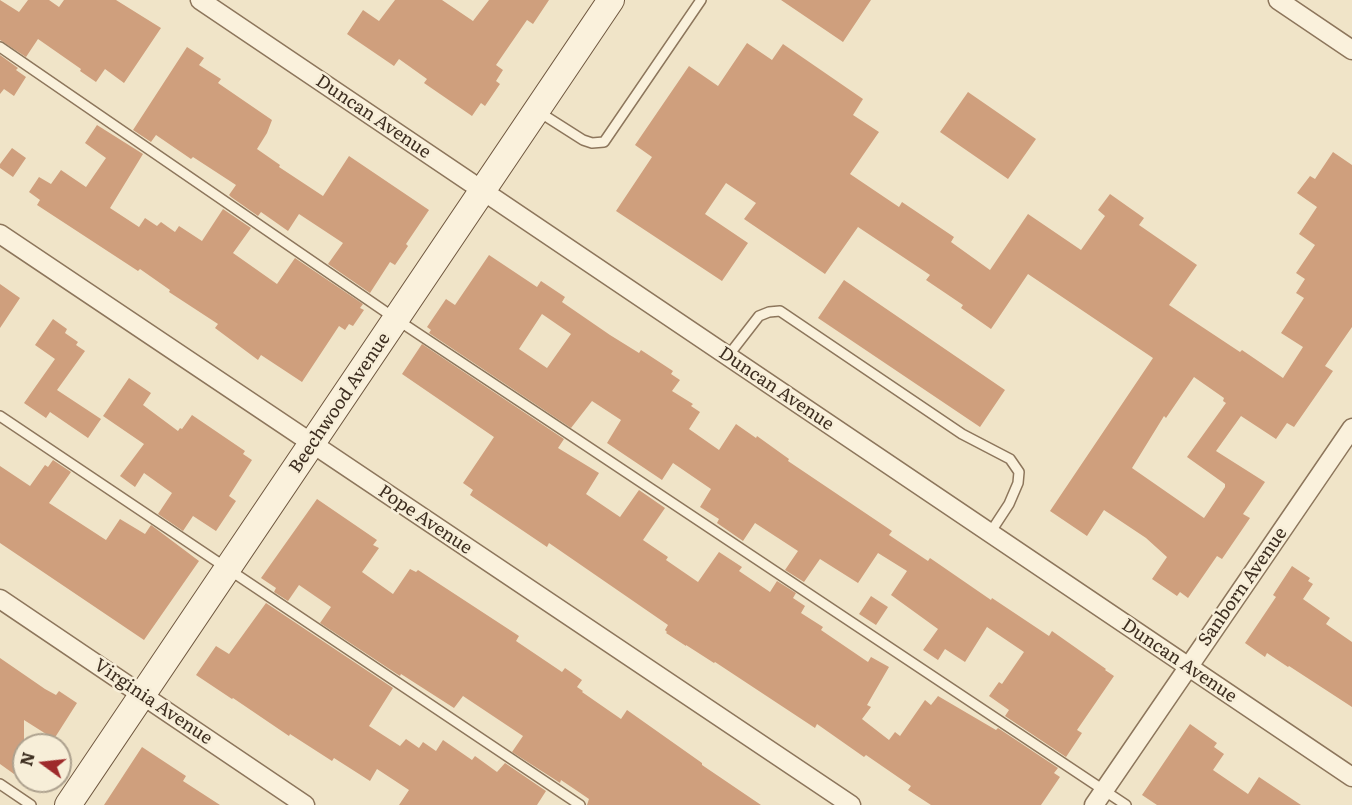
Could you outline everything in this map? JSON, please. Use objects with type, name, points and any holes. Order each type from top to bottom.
[{"type":"street","name":"Duncan Avenue","points":[[200,0],[1352,777]]},
{"type":"street","name":"Beechwood Avenue","points":[[68,805],[611,0]]},
{"type":"street","points":[[1278,0],[1352,50]]},
{"type":"street","name":"Pope Avenue","points":[[0,234],[851,805]]},
{"type":"street","name":"Sanborn Avenue","points":[[1099,798],[1352,428]]},
{"type":"street","name":"Virginia Avenue","points":[[0,599],[305,805]]},
{"type":"lane","points":[[537,110],[584,140],[592,143],[604,142],[701,0]]},
{"type":"lane","points":[[0,47],[1099,798],[1126,805]]},
{"type":"lane","points":[[728,356],[759,316],[780,311],[962,434],[1010,459],[1019,472],[1018,483],[1009,504],[990,533]]},
{"type":"lane","points":[[0,416],[580,805]]},
{"type":"lane","points":[[0,784],[31,805]]},
{"type":"building","points":[[0,0],[19,12],[28,0],[49,0],[59,7],[64,0],[116,0],[161,28],[124,83],[105,69],[96,82],[38,39],[26,57],[0,40]]},
{"type":"building","points":[[395,0],[442,0],[473,21],[489,0],[549,0],[533,24],[527,20],[496,65],[503,70],[496,81],[500,84],[485,106],[481,103],[472,116],[424,83],[427,79],[399,59],[394,66],[347,34],[363,10],[379,21]]},
{"type":"building","points":[[781,0],[871,0],[843,42]]},
{"type":"building","points":[[747,43],[772,60],[783,44],[863,99],[853,115],[879,132],[850,174],[899,207],[902,202],[954,237],[951,242],[990,270],[1028,214],[1081,250],[1105,216],[1098,210],[1110,194],[1144,218],[1139,225],[1197,265],[1169,305],[1283,378],[1303,347],[1281,333],[1304,298],[1296,293],[1305,279],[1296,273],[1315,245],[1299,234],[1317,207],[1297,193],[1310,176],[1315,179],[1333,152],[1352,165],[1352,327],[1325,366],[1333,371],[1294,427],[1287,423],[1276,439],[1241,416],[1216,451],[1265,482],[1243,514],[1250,518],[1222,559],[1217,556],[1188,598],[1180,592],[1177,596],[1152,579],[1167,557],[1146,538],[1104,510],[1087,536],[1050,511],[1153,358],[1028,274],[991,329],[961,308],[963,305],[926,280],[930,275],[858,227],[825,274],[744,219],[756,203],[726,183],[705,214],[748,243],[722,281],[616,211],[652,157],[635,145],[689,66],[718,86]],"holes":[[[1194,377],[1224,398],[1223,401],[1226,403],[1187,457],[1225,484],[1204,518],[1132,468],[1164,416],[1166,418]]]},
{"type":"building","points":[[187,47],[204,58],[199,65],[221,79],[218,83],[272,120],[257,149],[280,165],[279,167],[323,196],[349,156],[429,210],[395,265],[390,262],[370,293],[328,264],[343,243],[299,214],[288,231],[261,212],[258,216],[229,195],[236,185],[193,157],[191,159],[156,135],[151,142],[133,130]]},
{"type":"building","points":[[0,55],[26,77],[14,96],[4,89],[0,94]]},
{"type":"building","points":[[968,92],[1036,139],[1008,179],[940,132]]},
{"type":"building","points":[[97,125],[143,154],[110,208],[139,227],[145,218],[157,226],[161,222],[175,232],[179,226],[202,241],[223,209],[251,228],[233,253],[277,284],[295,258],[363,304],[360,308],[364,310],[353,326],[349,324],[345,330],[339,326],[302,382],[261,355],[258,360],[215,328],[218,324],[169,292],[170,290],[37,205],[40,200],[29,192],[39,177],[51,184],[61,170],[86,187],[106,158],[85,143]]},
{"type":"building","points":[[12,148],[26,158],[13,177],[0,168],[0,164]]},
{"type":"building","points":[[489,255],[537,287],[541,281],[565,297],[562,302],[610,335],[639,353],[641,350],[673,371],[671,374],[680,380],[672,391],[693,404],[691,406],[700,412],[689,429],[719,450],[736,424],[756,438],[757,436],[789,459],[788,461],[892,531],[889,535],[928,561],[930,558],[1049,636],[1052,631],[1106,669],[1114,676],[1077,730],[1082,733],[1066,757],[1005,716],[1009,710],[989,696],[999,682],[1002,684],[1024,652],[987,627],[965,662],[945,649],[938,660],[923,650],[938,629],[891,595],[907,571],[878,553],[858,583],[820,559],[804,582],[785,570],[798,551],[755,523],[743,541],[717,523],[719,519],[700,507],[711,489],[673,463],[662,480],[607,443],[621,420],[592,401],[571,428],[429,333],[431,330],[427,327],[446,299],[455,305]],"holes":[[[542,314],[571,334],[547,368],[519,349]]]},
{"type":"building","points":[[844,280],[1005,390],[980,427],[818,318]]},
{"type":"building","points":[[0,284],[20,298],[0,328]]},
{"type":"building","points":[[53,319],[67,329],[65,333],[78,342],[76,345],[85,351],[57,390],[101,419],[88,438],[50,412],[46,418],[24,403],[55,359],[35,345]]},
{"type":"building","points":[[422,344],[564,439],[558,448],[599,473],[586,494],[620,517],[639,490],[665,508],[643,540],[668,557],[666,560],[698,582],[719,552],[742,567],[739,571],[770,592],[777,581],[796,593],[793,598],[805,606],[801,613],[823,627],[821,630],[868,662],[871,657],[889,667],[867,705],[871,707],[862,719],[889,740],[895,732],[900,736],[925,700],[931,705],[938,696],[996,730],[998,728],[1058,768],[1054,773],[1060,777],[1041,805],[931,805],[908,790],[911,786],[866,755],[864,757],[817,724],[815,728],[715,662],[666,633],[668,625],[549,543],[547,547],[470,495],[473,490],[463,483],[494,437],[402,374]]},
{"type":"building","points":[[129,378],[151,393],[143,405],[178,431],[192,415],[245,451],[243,454],[252,460],[229,496],[236,501],[216,531],[193,516],[183,531],[158,514],[172,493],[144,473],[135,487],[120,476],[144,444],[103,416]]},
{"type":"building","points":[[53,460],[71,472],[49,503],[106,540],[120,519],[145,534],[151,525],[199,561],[144,640],[0,543],[0,466],[30,486],[45,465],[48,467]]},
{"type":"building","points":[[317,499],[377,540],[373,545],[379,548],[362,572],[393,594],[410,569],[416,572],[418,570],[519,636],[516,641],[562,672],[565,668],[582,680],[577,687],[582,692],[621,719],[627,710],[761,805],[587,805],[589,799],[512,752],[523,736],[463,696],[454,708],[401,674],[400,676],[320,623],[331,607],[299,585],[288,601],[274,592],[276,588],[261,578]]},
{"type":"building","points":[[1292,566],[1310,578],[1308,581],[1313,584],[1303,599],[1330,618],[1326,624],[1352,642],[1352,707],[1289,666],[1267,653],[1265,657],[1245,643],[1276,597],[1273,595]]},
{"type":"building","points":[[871,596],[888,607],[876,625],[859,614]]},
{"type":"building","points":[[266,603],[393,688],[369,726],[400,746],[406,739],[419,748],[423,742],[436,751],[443,740],[472,760],[475,756],[497,772],[505,763],[546,791],[537,805],[399,805],[409,790],[377,769],[370,781],[334,758],[332,761],[290,734],[289,736],[196,675],[216,646],[229,654]]},
{"type":"building","points":[[0,658],[45,689],[56,695],[59,691],[77,703],[58,733],[45,733],[24,720],[24,733],[12,733],[12,773],[0,764]]},
{"type":"building","points":[[1190,724],[1217,743],[1214,747],[1224,754],[1213,770],[1248,794],[1259,777],[1301,805],[1157,805],[1142,795]]},
{"type":"building","points":[[142,747],[186,776],[183,781],[220,805],[104,805]]}]
